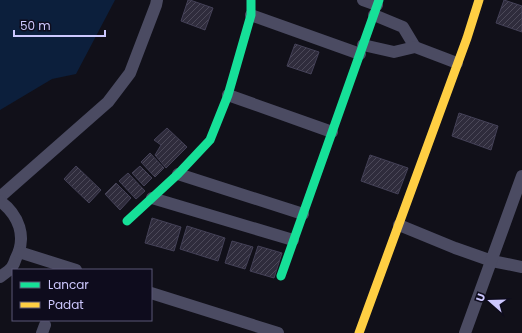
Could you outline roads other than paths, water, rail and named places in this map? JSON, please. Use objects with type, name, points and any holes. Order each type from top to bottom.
[{"type":"street","points":[[0,197],[108,102],[130,73],[157,0]]},
{"type":"street","points":[[127,221],[178,174],[210,140],[228,95],[251,15],[251,0]]},
{"type":"street","points":[[363,0],[377,7],[403,27],[415,47]]},
{"type":"street","points":[[359,333],[479,0]]},
{"type":"street","points":[[281,276],[377,7]]},
{"type":"street","points":[[251,15],[362,49],[394,52],[415,47],[457,63]]},
{"type":"street","points":[[228,95],[332,132]]},
{"type":"street","points":[[178,174],[303,214]]},
{"type":"street","points":[[466,333],[522,176]]},
{"type":"street","points":[[152,198],[293,240]]},
{"type":"street","points":[[0,202],[15,216],[20,228],[21,240],[19,252],[12,267],[0,277]]},
{"type":"street","points":[[399,225],[455,248],[520,268]]},
{"type":"street","points":[[19,252],[73,269]]},
{"type":"street","points":[[152,293],[278,333]]},
{"type":"water","points":[[0,0],[115,0],[76,74],[52,79],[0,110]]}]
